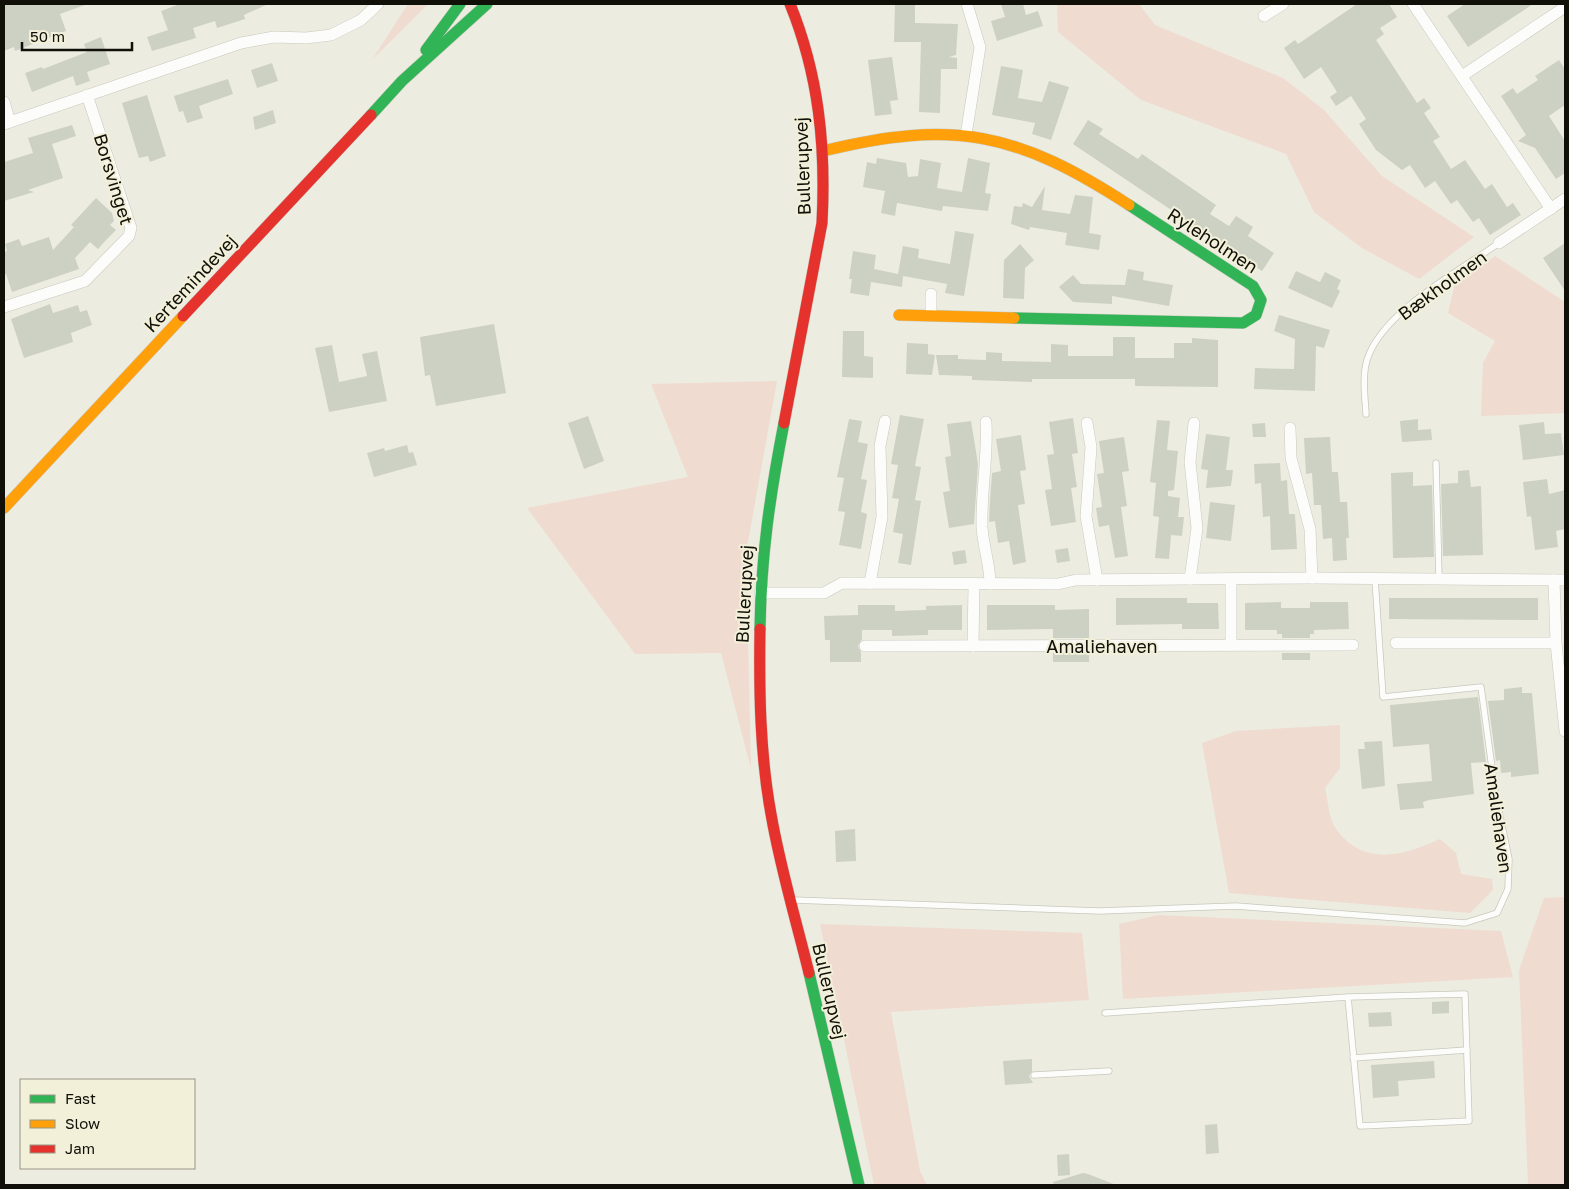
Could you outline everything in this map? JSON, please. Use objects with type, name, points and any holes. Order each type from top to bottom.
[{"type":"street","points":[[4,102],[7,123],[241,43],[274,37],[306,38],[331,35],[361,20],[378,4]]},
{"type":"street","name":"Kertemindevej","points":[[402,81],[460,4]]},
{"type":"street","name":"Kertemindevej","points":[[4,508],[402,81],[487,4]]},
{"type":"street","name":"Bullerupvej","points":[[790,4],[814,80],[823,151],[822,223],[768,507],[760,593],[759,680],[766,780],[771,815],[859,1185]]},
{"type":"street","points":[[966,135],[980,46],[967,4]]},
{"type":"street","points":[[1264,16],[1283,4]]},
{"type":"street","points":[[1413,4],[1551,209]]},
{"type":"street","points":[[1462,76],[1565,7]]},
{"type":"street","name":"Borsvinget","points":[[4,307],[85,281],[129,236],[131,228],[87,95]]},
{"type":"street","name":"Ryleholmen","points":[[823,151],[890,136],[920,134],[966,135],[1021,147],[1057,161],[1253,286],[1261,300],[1260,308],[1250,321],[1243,323],[899,315]]},
{"type":"street","name":"Bækholmen","points":[[1499,243],[1565,199]]},
{"type":"street","points":[[931,294],[931,315]]},
{"type":"street","points":[[870,583],[882,517],[880,446],[885,421]]},
{"type":"street","points":[[986,422],[987,444],[982,527],[990,569],[990,584]]},
{"type":"street","points":[[1087,423],[1091,446],[1086,516],[1096,580]]},
{"type":"street","points":[[1190,579],[1197,528],[1190,462],[1194,423]]},
{"type":"street","points":[[1290,428],[1291,458],[1310,529],[1312,578]]},
{"type":"street","points":[[760,593],[824,593],[842,583],[1058,584],[1076,580],[1312,578],[1560,580],[1556,643],[1565,731]]},
{"type":"street","points":[[1230,579],[1230,645]]},
{"type":"street","points":[[973,646],[974,584]]},
{"type":"street","points":[[1396,642],[1556,643]]},
{"type":"street","name":"Amaliehaven","points":[[865,646],[1353,646]]},
{"type":"lane","name":"Bækholmen","points":[[1366,414],[1365,383],[1367,360],[1380,335],[1403,309],[1499,243]]},
{"type":"lane","points":[[1436,463],[1440,578]]},
{"type":"lane","name":"Amaliehaven","points":[[791,900],[1099,911],[1236,906],[1465,923],[1496,913],[1508,889],[1509,859],[1496,797],[1481,687],[1383,696],[1374,579]]},
{"type":"lane","points":[[1105,1013],[1348,997],[1465,994],[1469,1121],[1360,1126],[1348,997]]},
{"type":"lane","points":[[1353,1058],[1467,1050]]},
{"type":"lane","points":[[1034,1075],[1110,1071]]},
{"type":"shaded area","points":[[408,4],[428,4],[372,60]]},
{"type":"shaded area","points":[[1057,4],[1139,4],[1155,25],[1283,78],[1324,110],[1382,176],[1474,237],[1419,279],[1362,248],[1314,212],[1286,154],[1141,100],[1058,32]]},
{"type":"shaded area","points":[[1495,256],[1565,302],[1565,413],[1481,416],[1483,363],[1495,341],[1448,313],[1455,284]]},
{"type":"shaded area","points":[[777,381],[746,553],[751,769],[721,653],[635,654],[527,508],[688,477],[651,384]]},
{"type":"shaded area","points":[[1340,725],[1340,768],[1325,788],[1330,815],[1336,829],[1347,841],[1359,849],[1385,855],[1412,850],[1440,839],[1456,853],[1461,874],[1492,879],[1493,890],[1470,913],[1229,893],[1202,743],[1236,731]]},
{"type":"shaded area","points":[[1565,897],[1565,1185],[1528,1185],[1519,970],[1544,898]]},
{"type":"shaded area","points":[[1158,915],[1501,931],[1513,977],[1123,999],[1119,924]]},
{"type":"shaded area","points":[[820,924],[1082,933],[1089,1000],[891,1012],[920,1171],[927,1185],[874,1185]]},
{"type":"building","points":[[4,4],[85,5],[60,14],[66,31],[15,51],[14,47],[4,51]]},
{"type":"building","points":[[180,4],[268,4],[244,15],[245,19],[217,28],[215,21],[193,28],[196,38],[152,51],[147,37],[168,30],[161,11]]},
{"type":"building","points":[[895,4],[915,4],[915,23],[958,24],[956,55],[949,57],[957,58],[957,69],[941,69],[940,113],[919,112],[921,42],[894,42]]},
{"type":"building","points":[[1001,4],[1023,4],[1026,15],[1038,11],[1043,26],[997,41],[991,21],[1005,17]]},
{"type":"building","points":[[1357,4],[1389,4],[1397,17],[1380,28],[1384,34],[1376,40],[1417,103],[1424,98],[1431,108],[1424,113],[1440,137],[1433,141],[1451,169],[1465,160],[1485,189],[1492,184],[1507,207],[1513,203],[1521,215],[1490,235],[1479,218],[1473,222],[1457,200],[1451,204],[1435,181],[1425,188],[1410,165],[1402,170],[1376,150],[1359,124],[1366,119],[1351,96],[1336,106],[1330,97],[1337,92],[1321,67],[1304,79],[1284,48],[1295,40],[1298,44]]},
{"type":"building","points":[[1465,4],[1533,4],[1468,47],[1447,16]]},
{"type":"building","points":[[101,37],[110,64],[87,72],[90,81],[76,86],[73,76],[32,92],[25,73],[42,67],[43,69],[87,52],[84,44]]},
{"type":"building","points":[[892,57],[898,100],[890,101],[892,114],[875,116],[868,60]]},
{"type":"building","points":[[1559,60],[1565,69],[1565,105],[1549,116],[1565,141],[1565,173],[1556,179],[1535,148],[1518,141],[1526,135],[1501,96],[1513,88],[1517,94],[1538,80],[1535,76]]},
{"type":"building","points":[[272,63],[278,81],[257,88],[251,70]]},
{"type":"building","points":[[1001,66],[1023,70],[1018,98],[1042,102],[1049,81],[1069,87],[1051,140],[1032,134],[1035,123],[992,115]]},
{"type":"building","points":[[228,79],[233,94],[199,106],[203,118],[187,123],[183,111],[179,112],[174,96]]},
{"type":"building","points":[[147,95],[166,156],[150,162],[148,156],[139,158],[122,103]]},
{"type":"building","points":[[273,110],[276,123],[255,130],[253,117]]},
{"type":"building","points":[[1088,120],[1103,129],[1099,134],[1138,159],[1142,154],[1216,205],[1210,214],[1229,226],[1236,216],[1253,227],[1248,236],[1274,253],[1262,271],[1073,144]]},
{"type":"building","points":[[72,125],[76,136],[52,144],[63,178],[28,190],[34,192],[4,201],[4,162],[33,153],[28,138]]},
{"type":"building","points":[[877,158],[906,163],[908,177],[918,176],[920,159],[941,163],[937,188],[962,192],[968,158],[990,163],[985,193],[991,194],[988,211],[943,206],[942,211],[897,203],[895,216],[881,213],[885,191],[863,187],[867,162],[876,164]]},
{"type":"building","points":[[1045,186],[1042,210],[1070,214],[1075,195],[1093,197],[1089,233],[1101,235],[1099,250],[1065,245],[1067,233],[1030,227],[1029,230],[1011,224],[1014,206],[1022,207],[1023,203],[1032,207]]},
{"type":"building","points":[[96,198],[112,213],[114,221],[110,225],[116,230],[98,249],[90,242],[75,258],[79,269],[12,292],[6,274],[4,275],[4,252],[7,251],[5,244],[19,239],[22,246],[49,237],[53,250],[74,227],[71,225]]},
{"type":"building","points":[[955,231],[974,234],[964,296],[945,293],[947,284],[903,276],[902,287],[871,282],[869,296],[850,293],[852,279],[849,279],[853,251],[876,255],[874,269],[898,274],[903,246],[919,249],[918,258],[950,264]]},
{"type":"building","points":[[1565,243],[1565,291],[1543,258]]},
{"type":"building","points":[[1020,244],[1034,260],[1025,268],[1024,299],[1003,298],[1004,260]]},
{"type":"building","points":[[1128,269],[1144,272],[1143,280],[1173,285],[1169,306],[1112,296],[1112,304],[1073,302],[1059,287],[1073,275],[1081,284],[1125,285]]},
{"type":"building","points":[[1296,271],[1320,282],[1325,272],[1341,280],[1337,289],[1340,291],[1332,308],[1288,288]]},
{"type":"building","points":[[50,304],[53,313],[78,305],[80,312],[87,310],[92,325],[71,333],[73,342],[24,358],[11,319]]},
{"type":"building","points":[[1279,315],[1330,330],[1324,348],[1316,346],[1315,391],[1254,389],[1255,368],[1294,369],[1295,339],[1274,331]]},
{"type":"building","points":[[494,324],[506,393],[436,406],[430,375],[425,376],[420,337]]},
{"type":"building","points":[[843,331],[864,331],[864,356],[873,357],[873,378],[842,377]]},
{"type":"building","points":[[1113,337],[1135,337],[1135,358],[1174,358],[1174,343],[1192,343],[1192,338],[1218,340],[1218,387],[1135,386],[1135,379],[1032,379],[1032,382],[972,380],[972,376],[939,375],[936,355],[958,355],[958,359],[986,360],[986,352],[1002,353],[1002,361],[1051,362],[1051,344],[1068,345],[1068,356],[1113,356]]},
{"type":"building","points":[[907,343],[928,344],[928,354],[935,355],[932,375],[906,374]]},
{"type":"building","points":[[332,345],[339,382],[367,376],[362,354],[377,351],[387,401],[329,412],[315,348]]},
{"type":"building","points":[[900,415],[924,419],[915,466],[921,467],[915,500],[921,501],[911,565],[898,563],[903,534],[893,532],[899,499],[892,498],[898,465],[891,464]]},
{"type":"building","points":[[588,416],[604,461],[584,469],[568,423]]},
{"type":"building","points":[[1073,418],[1078,453],[1072,454],[1077,487],[1071,488],[1076,522],[1051,526],[1045,490],[1052,489],[1047,455],[1054,454],[1049,422]]},
{"type":"building","points":[[849,419],[862,421],[858,442],[868,444],[861,479],[867,480],[861,512],[867,514],[861,549],[839,545],[845,512],[838,511],[844,478],[837,477]]},
{"type":"building","points":[[1418,419],[1418,430],[1431,429],[1432,440],[1402,442],[1400,421]]},
{"type":"building","points":[[1157,420],[1170,421],[1167,450],[1178,451],[1174,490],[1168,491],[1168,496],[1180,498],[1178,517],[1184,517],[1182,536],[1171,535],[1169,559],[1155,558],[1159,517],[1153,516],[1156,483],[1150,482]]},
{"type":"building","points":[[971,421],[978,464],[974,524],[949,528],[943,492],[950,491],[945,457],[951,456],[947,424]]},
{"type":"building","points":[[1544,422],[1545,434],[1561,433],[1564,455],[1523,460],[1519,425]]},
{"type":"building","points":[[1265,423],[1266,437],[1253,437],[1252,424]]},
{"type":"building","points":[[1206,434],[1230,437],[1226,470],[1233,470],[1231,486],[1206,488],[1208,470],[1201,469]]},
{"type":"building","points":[[1021,435],[1026,470],[1020,471],[1025,504],[1018,505],[1026,562],[1013,565],[1009,541],[998,543],[995,521],[989,522],[990,501],[992,473],[1001,471],[996,439]]},
{"type":"building","points":[[1124,437],[1129,471],[1122,472],[1127,506],[1121,507],[1128,556],[1115,558],[1109,525],[1099,527],[1096,508],[1102,507],[1097,474],[1104,473],[1099,441]]},
{"type":"building","points":[[1330,437],[1332,472],[1338,472],[1340,502],[1347,502],[1349,538],[1346,538],[1347,560],[1333,561],[1332,538],[1323,539],[1321,505],[1314,505],[1312,473],[1306,474],[1304,438]]},
{"type":"building","points":[[407,445],[409,453],[413,452],[417,465],[374,477],[367,453],[384,448],[385,451]]},
{"type":"building","points":[[1280,463],[1281,481],[1287,480],[1289,514],[1295,514],[1297,549],[1271,550],[1270,516],[1263,517],[1261,483],[1255,484],[1254,464]]},
{"type":"building","points":[[1469,470],[1471,487],[1481,486],[1483,555],[1443,556],[1441,484],[1458,483],[1458,471]]},
{"type":"building","points":[[1413,472],[1413,486],[1432,485],[1434,557],[1393,558],[1391,473]]},
{"type":"building","points":[[1547,479],[1549,494],[1565,490],[1565,529],[1556,531],[1558,547],[1535,550],[1531,516],[1527,517],[1523,482]]},
{"type":"building","points":[[1210,502],[1235,505],[1231,541],[1206,538]]},
{"type":"building","points":[[1068,548],[1070,561],[1057,563],[1055,550]]},
{"type":"building","points":[[965,550],[967,563],[954,565],[952,552]]},
{"type":"building","points":[[1116,598],[1187,598],[1187,603],[1218,603],[1219,629],[1182,629],[1182,624],[1116,625]]},
{"type":"building","points":[[1389,598],[1538,598],[1538,620],[1389,619]]},
{"type":"building","points":[[1281,602],[1281,608],[1310,608],[1310,602],[1348,602],[1349,629],[1314,630],[1314,634],[1310,634],[1310,638],[1282,638],[1282,634],[1277,634],[1277,630],[1245,630],[1245,603]]},
{"type":"building","points":[[858,605],[895,605],[895,611],[926,610],[926,606],[962,605],[962,630],[928,630],[928,635],[892,636],[892,630],[862,630],[862,639],[858,646],[861,652],[861,662],[830,662],[830,640],[825,640],[824,616],[858,615]]},
{"type":"building","points":[[987,605],[1055,605],[1055,610],[1089,609],[1089,638],[1053,638],[1053,629],[987,630]]},
{"type":"building","points":[[1053,653],[1089,653],[1089,662],[1053,662]]},
{"type":"building","points":[[1282,653],[1310,653],[1310,660],[1282,660]]},
{"type":"building","points":[[1522,687],[1522,693],[1532,693],[1539,774],[1511,777],[1511,772],[1501,773],[1500,760],[1496,761],[1488,701],[1504,700],[1504,689]]},
{"type":"building","points":[[1478,697],[1486,762],[1471,763],[1474,794],[1429,800],[1423,802],[1424,808],[1400,810],[1397,784],[1432,781],[1429,744],[1393,747],[1390,705]]},
{"type":"building","points":[[1382,741],[1385,786],[1362,789],[1358,749],[1365,749],[1364,742]]},
{"type":"building","points":[[855,829],[856,861],[836,862],[835,831]]},
{"type":"building","points":[[1449,1001],[1449,1013],[1432,1014],[1432,1002]]},
{"type":"building","points":[[1391,1012],[1392,1026],[1369,1027],[1368,1013]]},
{"type":"building","points":[[1032,1059],[1032,1071],[1029,1076],[1033,1083],[1005,1085],[1003,1061]]},
{"type":"building","points":[[1434,1061],[1435,1078],[1398,1081],[1399,1096],[1373,1098],[1371,1065]]},
{"type":"building","points":[[1217,1124],[1219,1153],[1206,1154],[1205,1125]]},
{"type":"building","points":[[1069,1154],[1070,1175],[1058,1176],[1057,1155]]},
{"type":"building","points":[[1083,1173],[1116,1185],[1054,1185],[1053,1182]]},
{"type":"traffic: fast","points":[[426,50],[460,4]]},
{"type":"traffic: fast","points":[[371,115],[402,81],[487,4]]},
{"type":"traffic: fast","points":[[1014,318],[1243,323],[1256,315],[1261,300],[1253,286],[1129,205]]},
{"type":"traffic: fast","points":[[760,629],[762,576],[767,526],[784,423]]},
{"type":"traffic: fast","points":[[809,973],[859,1185]]},
{"type":"traffic: slow","points":[[823,151],[869,141],[910,136],[947,135],[983,139],[1017,147],[1052,161],[1089,180],[1129,205]]},
{"type":"traffic: slow","points":[[899,315],[1014,318]]},
{"type":"traffic: slow","points":[[4,508],[183,316]]},
{"type":"traffic: jam","points":[[784,423],[822,223],[823,195],[821,139],[814,84],[808,57],[790,4]]},
{"type":"traffic: jam","points":[[183,316],[371,115]]},
{"type":"traffic: jam","points":[[760,629],[761,722],[767,791],[788,894],[809,973]]}]
